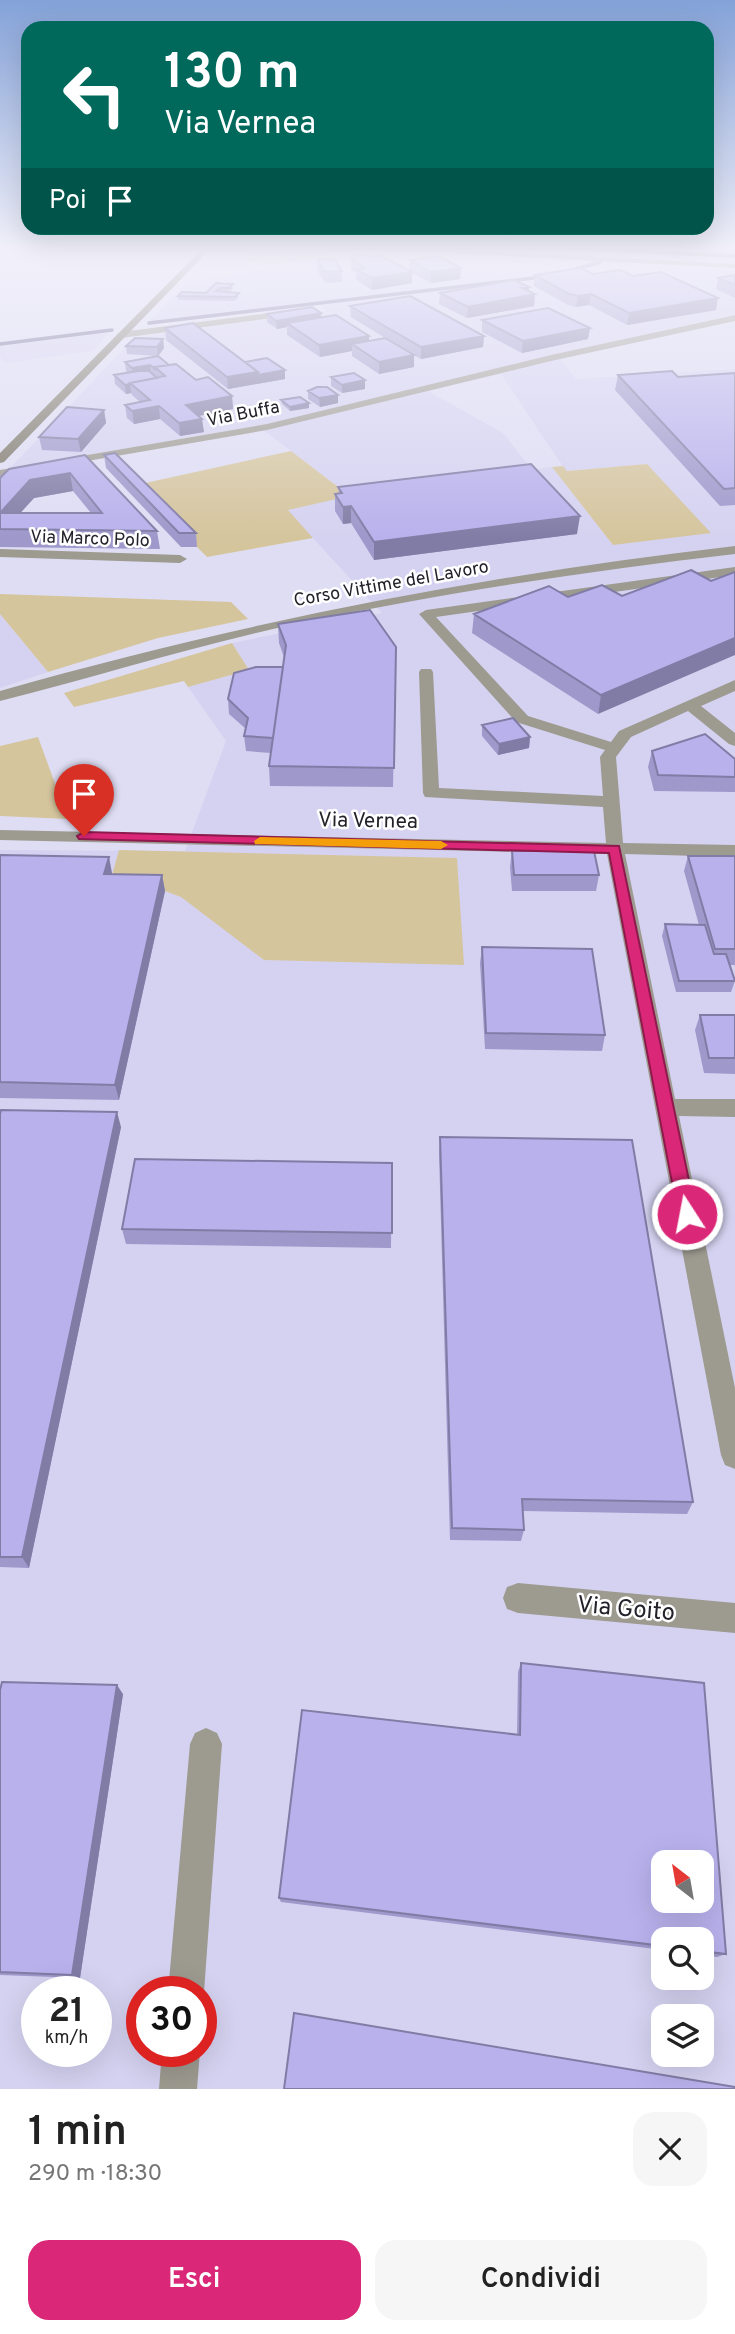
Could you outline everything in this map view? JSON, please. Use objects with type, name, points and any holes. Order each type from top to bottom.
[{"type":"main road","points":[[0,460],[112,344]]},
{"type":"street","name":"Via Buffa","points":[[0,473],[267,427],[615,344]]},
{"type":"street","name":"Corso Vittime del Lavoro","points":[[59,681],[203,640],[323,613],[526,578],[735,550]]},
{"type":"street","name":"Via Marco Polo","points":[[0,553],[180,559]]},
{"type":"street","points":[[615,748],[522,719],[426,614],[735,571]]},
{"type":"street","points":[[426,673],[431,793],[611,802]]},
{"type":"street","points":[[0,696],[59,681]]},
{"type":"street","points":[[0,705],[59,681]]},
{"type":"street","points":[[735,685],[625,734],[608,757],[615,849],[735,1455]]},
{"type":"street","points":[[690,705],[735,741]]},
{"type":"street","name":"Via Vernea","points":[[0,835],[735,851]]},
{"type":"street","points":[[666,1107],[735,1108]]},
{"type":"street","name":"Via Goito","points":[[518,1598],[735,1618]]},
{"type":"street","points":[[187,1976],[206,1744]]},
{"type":"street","points":[[178,2089],[180,2067]]},
{"type":"shaded area","points":[[98,344],[93,351],[5,363],[0,357],[0,345]]},
{"type":"shaded area","points":[[128,344],[599,344],[557,354],[576,379],[735,369],[735,2089],[0,2089],[0,850],[185,851],[226,741],[188,687],[249,670],[232,643],[382,613],[287,510],[349,495],[258,426],[10,468]],"holes":[[[501,374],[566,471],[647,464],[613,545],[552,467],[532,470],[503,433],[428,391]]]},
{"type":"shaded area","points":[[291,451],[350,496],[288,510],[313,538],[207,557],[136,485]]},
{"type":"shaded area","points":[[647,464],[711,533],[613,545],[552,467],[563,466],[567,471]]},
{"type":"shaded area","points":[[0,594],[231,602],[248,619],[158,638],[48,672],[0,614]]},
{"type":"shaded area","points":[[0,614],[48,672],[0,688]]},
{"type":"shaded area","points":[[232,643],[249,670],[188,687],[184,681],[74,707],[64,693]]},
{"type":"shaded area","points":[[38,737],[68,819],[0,816],[0,746]]},
{"type":"shaded area","points":[[119,850],[457,858],[464,965],[264,960],[181,897],[165,891],[108,890]]},
{"type":"building","points":[[128,344],[159,344],[157,347],[126,346]]},
{"type":"building","points":[[186,344],[222,344],[258,372],[227,377]]},
{"type":"building","points":[[353,344],[396,344],[414,355],[379,362]]},
{"type":"building","points":[[158,356],[169,365],[155,369],[150,365],[132,368],[125,362]]},
{"type":"building","points":[[267,358],[285,370],[258,375],[258,372],[245,362]]},
{"type":"building","points":[[176,364],[196,380],[208,377],[232,396],[186,405],[202,419],[179,423],[159,406],[132,411],[125,405],[150,400],[130,383],[165,376],[155,367]]},
{"type":"building","points":[[149,371],[157,378],[125,385],[114,375]]},
{"type":"building","points":[[672,371],[678,377],[735,373],[735,488],[724,489],[618,375]]},
{"type":"building","points":[[354,373],[365,380],[342,385],[331,377]]},
{"type":"building","points":[[327,387],[338,395],[319,398],[308,391]]},
{"type":"building","points":[[300,397],[309,403],[290,407],[281,400]]},
{"type":"building","points":[[67,407],[104,410],[78,439],[39,437]]},
{"type":"building","points":[[115,453],[196,533],[179,533],[104,455]]},
{"type":"building","points":[[85,455],[157,531],[0,529],[0,513],[0,478],[9,469]],"holes":[[[70,473],[102,513],[0,513],[30,480]]]},
{"type":"building","points":[[531,464],[580,516],[374,542],[351,506],[343,507],[335,494],[342,493],[338,487]]},
{"type":"building","points":[[691,570],[711,581],[735,572],[735,638],[601,695],[474,614],[549,586],[568,597],[602,585],[622,596]]},
{"type":"building","points":[[370,610],[396,647],[394,768],[269,766],[286,645],[278,624]]},
{"type":"building","points":[[256,667],[283,667],[273,738],[244,736],[248,718],[228,699],[234,673]]},
{"type":"building","points":[[513,718],[530,737],[499,744],[482,725]]},
{"type":"building","points":[[705,734],[735,759],[735,777],[658,775],[652,751]]},
{"type":"building","points":[[512,851],[594,851],[599,875],[514,875]]},
{"type":"building","points":[[0,855],[109,857],[104,874],[162,875],[115,1085],[0,1082]]},
{"type":"building","points":[[688,856],[735,856],[735,949],[715,949]]},
{"type":"building","points":[[665,924],[705,925],[714,954],[726,954],[735,981],[679,981]]},
{"type":"building","points":[[482,947],[592,949],[605,1035],[486,1033]]},
{"type":"building","points":[[700,1015],[735,1015],[735,1058],[709,1058]]},
{"type":"building","points":[[1,1110],[117,1112],[22,1557],[0,1557]]},
{"type":"building","points":[[440,1137],[632,1140],[693,1502],[522,1499],[524,1530],[452,1528]]},
{"type":"building","points":[[135,1159],[392,1163],[392,1233],[122,1229]]},
{"type":"building","points":[[521,1663],[704,1683],[726,1954],[714,1952],[714,1927],[651,1927],[651,1944],[279,1898],[302,1710],[520,1735]]},
{"type":"building","points":[[2,1682],[117,1685],[72,1975],[0,1972]]},
{"type":"building","points":[[294,2013],[735,2087],[735,2089],[284,2089]]},
{"type":"slow traffic","points":[[260,841],[441,845]]},
{"type":"route","points":[[84,836],[615,849],[687,1214]]}]
